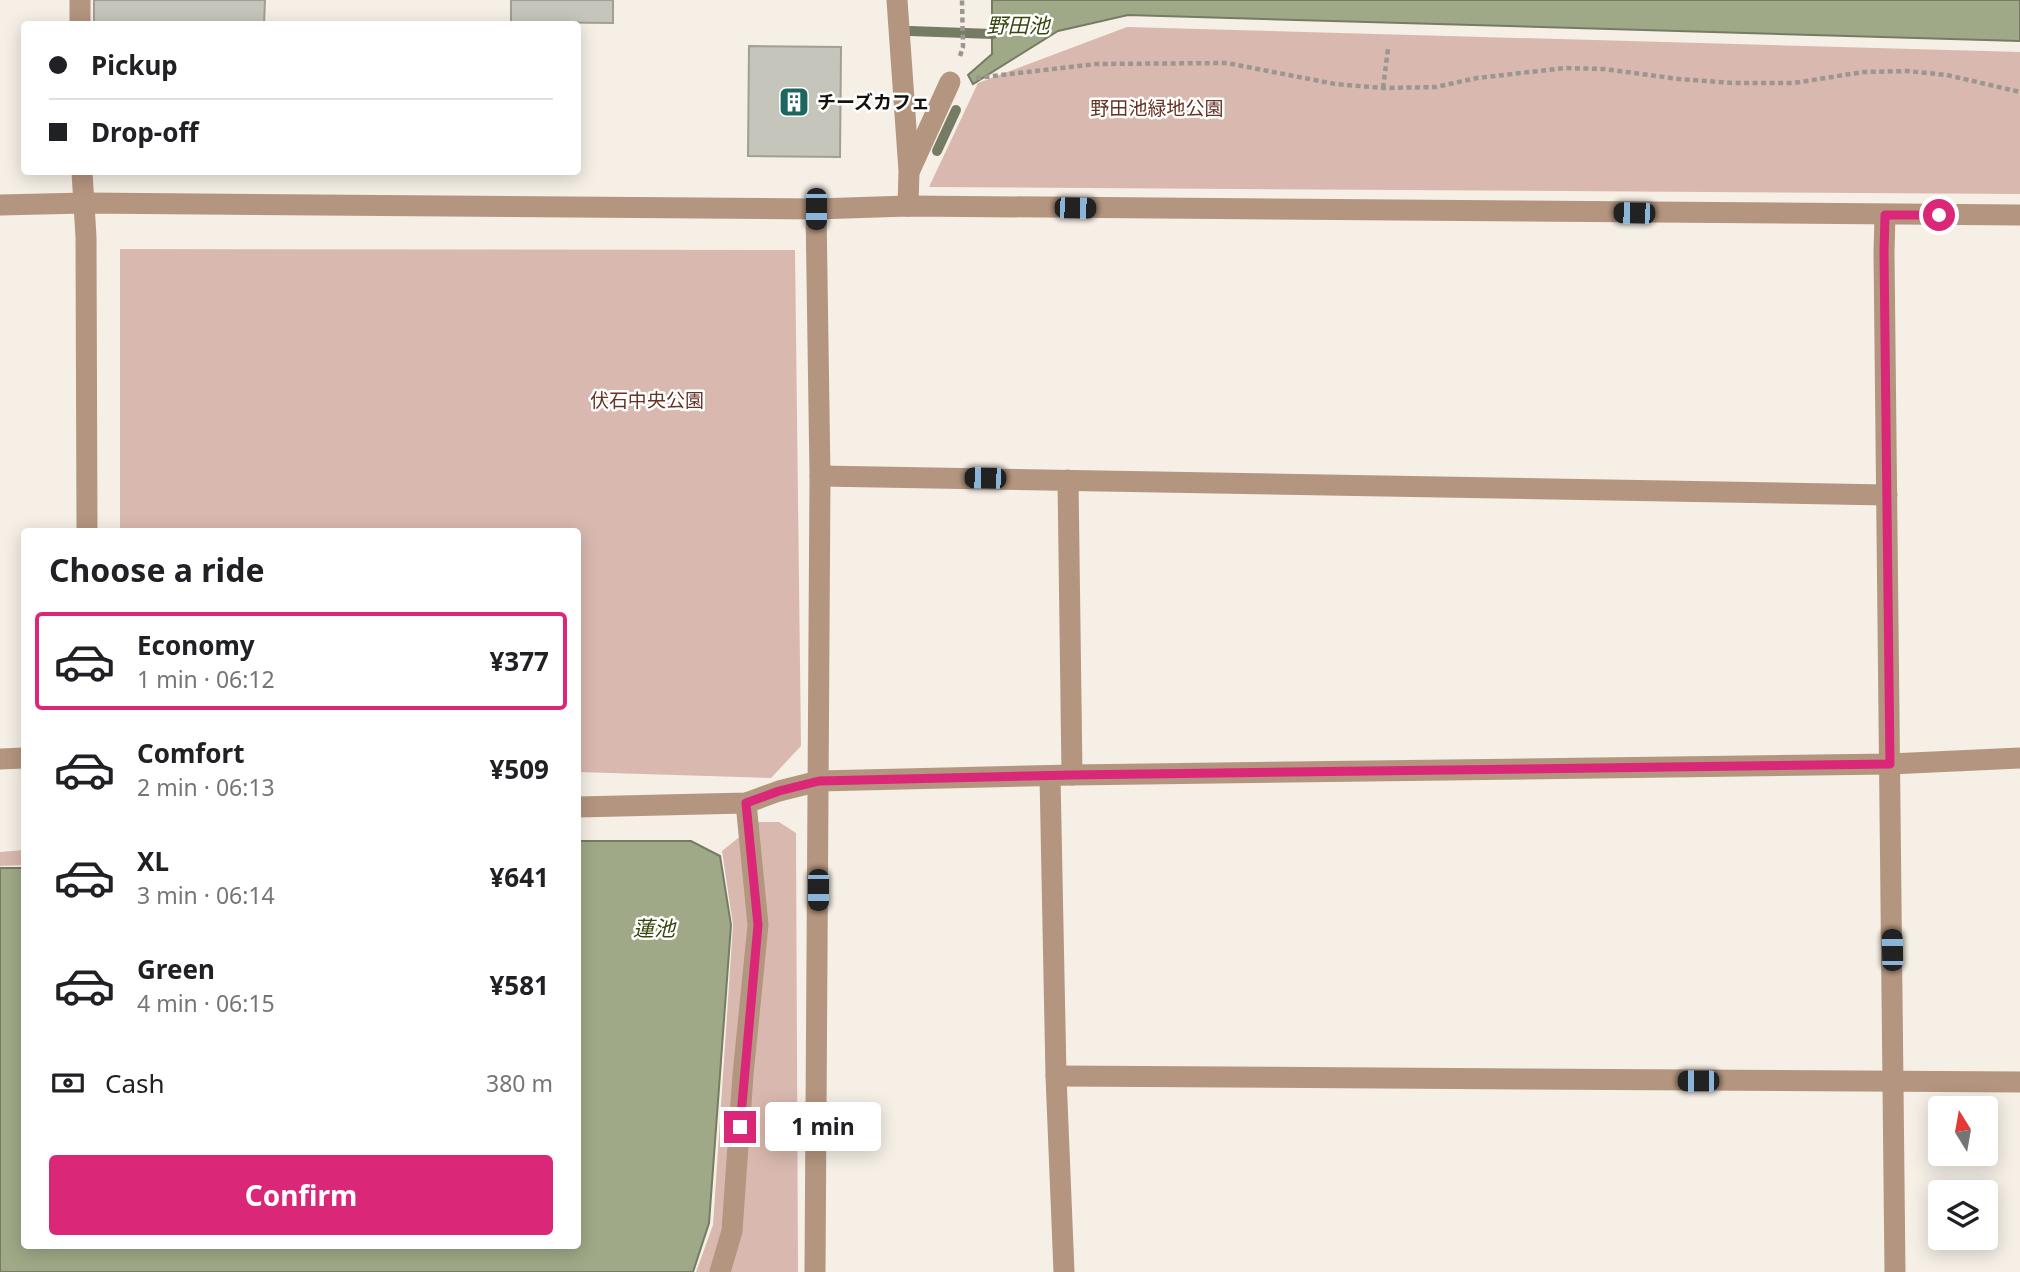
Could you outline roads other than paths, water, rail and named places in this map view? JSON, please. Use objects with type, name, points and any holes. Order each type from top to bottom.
[{"type":"street","points":[[80,0],[80,21]]},
{"type":"street","points":[[897,0],[909,172],[908,206]]},
{"type":"street","points":[[909,172],[950,82]]},
{"type":"street","points":[[82,175],[85,203],[87,528]]},
{"type":"street","points":[[0,205],[85,203],[816,209],[908,206],[2020,215]]},
{"type":"street","points":[[815,1272],[820,476],[816,209]]},
{"type":"street","points":[[1885,215],[1895,1272]]},
{"type":"street","points":[[820,476],[1887,495]]},
{"type":"street","points":[[1068,480],[1072,775]]},
{"type":"street","points":[[0,759],[21,758]]},
{"type":"street","points":[[581,807],[746,803],[819,781],[1890,764],[2020,758]]},
{"type":"street","points":[[1050,776],[1056,1076],[1064,1272]]},
{"type":"street","points":[[720,1272],[732,1231],[743,1075],[758,925],[746,803]]},
{"type":"street","points":[[1056,1076],[2020,1082]]},
{"type":"water","name":"野田池","points":[[992,0],[2020,0],[2020,41],[1128,15],[1058,31],[973,84],[968,75],[992,54]]},
{"type":"water","name":"蓮池","points":[[581,841],[691,841],[720,856],[731,925],[709,1223],[693,1272],[0,1272],[0,868],[21,868],[21,1249],[581,1249]]},
{"type":"waterway","points":[[910,31],[993,34]]},
{"type":"waterway","points":[[937,151],[956,110]]},
{"type":"place","name":"チーズカフェ","points":[[794,102]]},
{"type":"park label","name":"野田池緑地公園","points":[[1157,108]]},
{"type":"park label","name":"伏石中央公園","points":[[647,400]]}]
